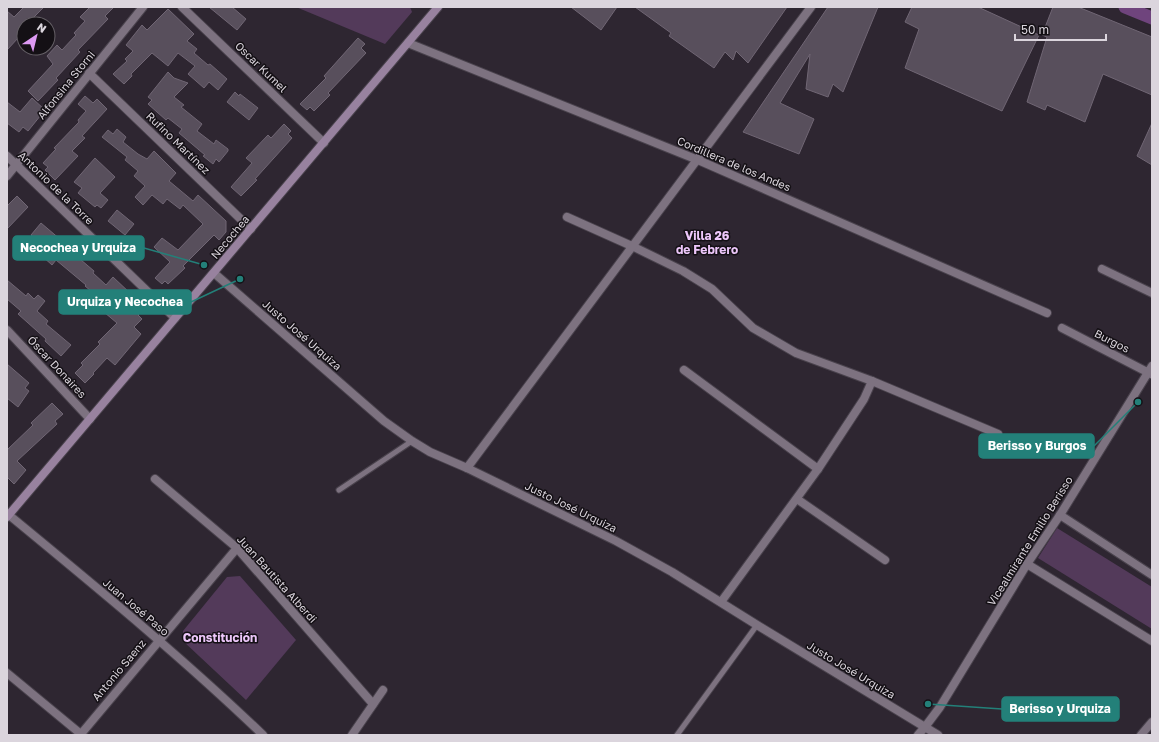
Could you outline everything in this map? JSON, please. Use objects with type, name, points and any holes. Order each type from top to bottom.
[{"type":"main road","name":"Necochea","points":[[8,516],[438,7]]},
{"type":"street","name":"Alfonsina Storni","points":[[7,176],[142,7]]},
{"type":"street","name":"Oscar Kumel","points":[[182,7],[324,143]]},
{"type":"street","points":[[467,468],[634,247],[811,7]]},
{"type":"street","name":"Cordillera de los Andes","points":[[408,43],[698,160],[1048,314]]},
{"type":"street","name":"Rufino Martínez","points":[[89,74],[251,229]]},
{"type":"street","name":"Antonio de la Torre","points":[[7,156],[175,318]]},
{"type":"street","points":[[567,217],[683,271],[712,289],[753,328],[796,353],[872,381],[998,434]]},
{"type":"street","points":[[1102,269],[1152,293]]},
{"type":"street","name":"Justo José Urquiza","points":[[214,273],[384,421],[412,442],[616,541],[672,572],[938,735]]},
{"type":"street","name":"Burgos","points":[[1062,328],[1151,370]]},
{"type":"street","name":"Óscar Donaires","points":[[7,330],[90,419]]},
{"type":"street","points":[[684,370],[818,469]]},
{"type":"street","name":"Vicealmirante Emilio Berisso","points":[[918,735],[940,707],[1027,564],[1151,370]]},
{"type":"street","points":[[721,602],[818,469],[864,399],[872,381]]},
{"type":"street","name":"Juan Bautista Alberdi","points":[[154,479],[237,548],[373,704]]},
{"type":"street","points":[[797,499],[885,560]]},
{"type":"street","points":[[1060,514],[1152,576]]},
{"type":"street","name":"Juan José Paso","points":[[8,516],[158,640],[234,707],[263,735]]},
{"type":"street","name":"Antonio Saenz","points":[[81,734],[158,640],[237,548]]},
{"type":"street","points":[[1027,564],[1152,641]]},
{"type":"street","points":[[7,673],[81,734]]},
{"type":"street","points":[[352,735],[383,690]]},
{"type":"street","points":[[1141,735],[1152,722]]},
{"type":"lane","points":[[339,490],[412,442]]},
{"type":"lane","points":[[677,735],[757,625]]},
{"type":"shaded area","points":[[296,7],[410,7],[412,12],[385,44]]},
{"type":"shaded area","points":[[1057,528],[1152,587],[1152,629],[1038,558]]},
{"type":"shaded area","points":[[240,576],[296,640],[246,700],[183,641],[183,631],[227,577]]},
{"type":"building","points":[[24,7],[44,7],[35,16],[16,16],[16,40],[7,50],[7,11],[14,17]]},
{"type":"building","points":[[90,7],[114,7],[105,16],[108,19],[78,50],[80,52],[56,78],[58,80],[38,101],[28,91],[53,64],[47,56],[56,56],[57,45],[62,50],[76,35],[74,33],[85,21],[80,17]]},
{"type":"building","points":[[209,7],[232,7],[246,19],[237,30]]},
{"type":"building","points":[[571,7],[617,7],[601,30]]},
{"type":"building","points":[[635,7],[787,7],[748,63],[736,51],[733,60],[725,52],[714,68],[669,36],[671,33]]},
{"type":"building","points":[[828,7],[878,7],[843,92],[833,84],[828,97],[806,89],[810,54],[780,103],[814,119],[799,154],[743,132]]},
{"type":"building","points":[[912,7],[978,7],[1039,35],[1002,111],[905,68],[919,29],[905,22]]},
{"type":"building","points":[[1053,7],[1078,7],[1152,37],[1152,95],[1103,74],[1085,122],[1047,105],[1045,110],[1027,102],[1047,37],[1042,35]]},
{"type":"building","points":[[168,9],[194,34],[187,41],[197,49],[194,53],[208,65],[210,64],[227,79],[218,90],[209,82],[204,88],[188,74],[195,66],[178,53],[168,66],[152,53],[131,74],[132,76],[124,84],[113,74],[127,61],[125,59],[133,51],[126,45],[142,25],[147,30]]},
{"type":"building","points":[[358,38],[365,44],[361,48],[366,53],[328,93],[330,95],[314,111],[310,107],[307,110],[300,104],[326,78],[324,76]]},
{"type":"building","points":[[168,72],[174,78],[188,83],[174,97],[184,105],[181,107],[202,124],[197,131],[214,144],[216,140],[228,149],[219,162],[216,159],[213,164],[203,156],[205,155],[179,133],[182,129],[168,118],[166,120],[148,104],[152,100],[148,97]]},
{"type":"building","points":[[235,92],[239,96],[240,94],[258,108],[249,120],[227,102]]},
{"type":"building","points":[[85,96],[93,103],[97,99],[107,109],[82,136],[85,138],[72,151],[78,156],[55,180],[45,170],[48,167],[43,163],[56,149],[54,148],[79,122],[78,120],[86,111],[78,104]]},
{"type":"building","points":[[32,98],[45,110],[28,131],[23,127],[19,132],[7,123],[7,102],[20,112]]},
{"type":"building","points":[[1152,123],[1152,165],[1137,156]]},
{"type":"building","points":[[284,124],[291,131],[288,134],[292,138],[255,179],[257,180],[241,196],[231,187],[252,163],[246,158],[268,135],[271,138]]},
{"type":"building","points":[[117,129],[126,137],[123,142],[138,154],[147,159],[154,151],[176,173],[169,181],[193,201],[198,195],[226,221],[226,232],[219,240],[214,235],[183,266],[185,268],[168,284],[165,281],[162,284],[155,278],[170,262],[154,247],[162,238],[178,250],[203,224],[183,205],[180,209],[167,199],[163,204],[152,195],[143,205],[135,197],[145,186],[134,176],[138,171],[125,160],[127,157],[102,137],[108,130],[113,134]]},
{"type":"building","points":[[95,158],[115,177],[100,193],[108,200],[101,208],[97,205],[95,207],[78,193],[82,188],[74,182]]},
{"type":"building","points":[[17,196],[28,207],[7,229],[7,206]]},
{"type":"building","points":[[117,210],[134,224],[125,235],[108,221]]},
{"type":"building","points":[[41,223],[68,246],[67,248],[94,271],[93,273],[106,285],[113,277],[131,294],[128,298],[141,311],[138,315],[142,319],[134,327],[141,334],[115,365],[107,358],[85,383],[75,373],[83,365],[81,363],[100,344],[98,342],[117,323],[92,302],[97,296],[85,286],[86,285],[56,260],[52,265],[42,256],[45,252],[41,249],[44,246],[31,235]]},
{"type":"building","points":[[7,280],[26,296],[28,293],[34,299],[38,295],[45,301],[37,311],[48,321],[46,324],[71,345],[61,356],[45,341],[46,339],[18,314],[21,311],[7,299]]},
{"type":"building","points":[[7,364],[29,383],[25,388],[29,391],[18,407],[7,398]]},
{"type":"building","points":[[52,403],[63,414],[55,421],[57,424],[17,461],[26,470],[14,484],[7,477],[7,450],[33,425],[31,423]]},
{"type":"waterway","points":[[1125,7],[1152,18]]},
{"type":"place","name":"Necochea y Urquiza","points":[[204,265]]},
{"type":"place","name":"Urquiza y Necochea","points":[[240,279]]},
{"type":"place","name":"Berisso y Burgos","points":[[1138,402]]},
{"type":"place","name":"Berisso y Urquiza","points":[[928,704]]},
{"type":"district","name":"Villa 26 de Febrero","points":[[707,243]]},
{"type":"district","name":"Constitución","points":[[220,638]]}]
